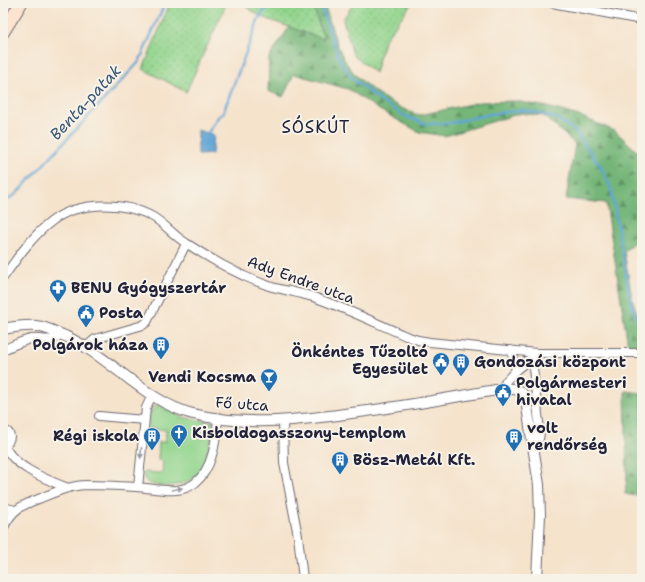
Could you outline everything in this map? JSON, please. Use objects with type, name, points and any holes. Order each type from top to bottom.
[{"type":"main road","points":[[4,28],[21,3]]},
{"type":"street","points":[[552,3],[642,20]]},
{"type":"street","name":"Ady Endre utca","points":[[3,278],[28,245],[52,221],[66,214],[87,207],[117,206],[136,209],[154,218],[186,244],[238,273],[272,287],[315,298],[418,340],[537,353],[642,353]]},
{"type":"street","points":[[86,347],[95,339],[143,325],[147,322],[186,244]]},
{"type":"street","name":"Fő utca","points":[[3,329],[35,326],[61,334],[86,347],[152,395],[180,410],[218,419],[283,421],[375,410],[502,389]]},
{"type":"street","points":[[3,350],[30,339],[56,339],[61,334]]},
{"type":"street","points":[[511,350],[516,370]]},
{"type":"street","points":[[537,353],[516,370],[502,389],[518,390],[525,396],[539,485],[540,515],[537,579]]},
{"type":"street","points":[[533,448],[539,439],[540,432],[533,368],[537,353]]},
{"type":"street","points":[[138,487],[144,420],[147,403],[152,395]]},
{"type":"street","points":[[99,416],[144,420]]},
{"type":"street","points":[[3,529],[9,518],[16,510],[51,493],[68,488],[83,485],[138,487],[168,491],[184,488],[194,483],[206,471],[216,438],[218,419]]},
{"type":"street","points":[[283,421],[284,463],[298,536],[303,579]]},
{"type":"street","points":[[4,437],[12,456],[23,466],[51,482],[68,488]]},
{"type":"street","points":[[51,482],[51,493]]},
{"type":"street","points":[[3,507],[16,510]]},
{"type":"green space","points":[[170,3],[227,3],[186,92],[143,69]]},
{"type":"green space","points":[[240,3],[312,3],[324,40],[262,17]]},
{"type":"green space","points":[[312,3],[324,3],[338,46],[344,59],[357,77],[388,101],[399,107],[420,115],[480,102],[515,101],[548,107],[582,117],[615,131],[642,156],[642,235],[624,251],[632,298],[642,328],[642,345],[628,346],[606,203],[566,199],[575,144],[544,116],[521,113],[445,136],[419,132],[378,109],[348,89],[294,74],[283,97],[268,91],[269,58],[289,27],[324,39]]},
{"type":"green space","points":[[354,3],[412,3],[384,41],[375,73],[353,55],[343,19]]},
{"type":"green space","points":[[625,391],[642,393],[642,497],[625,494],[627,477]]},
{"type":"green space","points":[[157,404],[181,417],[212,422],[213,424],[210,445],[200,471],[194,478],[176,485],[163,486],[149,484],[144,479],[144,472],[162,473],[163,461],[158,460],[159,442],[165,442],[166,430],[148,428],[149,414]]},
{"type":"water","points":[[198,130],[214,135],[212,154],[198,155]]},
{"type":"waterway","name":"Benta-patak","points":[[3,203],[16,194],[139,62],[165,3]]},
{"type":"waterway","points":[[208,133],[218,117],[223,113],[259,18],[263,12],[274,3]]},
{"type":"waterway","points":[[320,3],[340,60],[352,78],[382,102],[407,117],[426,124],[450,123],[491,114],[523,110],[558,119],[576,132],[601,167],[611,188],[631,303],[642,334]]},
{"type":"place","name":"BENU Gyógyszertár","points":[[58,303]]},
{"type":"place","name":"Posta","points":[[86,328]]},
{"type":"place","name":"Polgárok háza","points":[[161,360]]},
{"type":"place","name":"Önkéntes Tűzoltó Egyesület","points":[[441,376]]},
{"type":"place","name":"Gondozási központ","points":[[461,377]]},
{"type":"place","name":"Vendi Kocsma","points":[[269,392]]},
{"type":"place","name":"Polgármesteri hivatal","points":[[503,407]]},
{"type":"place","name":"Kisboldogasszony-templom","points":[[179,448]]},
{"type":"place","name":"Régi iskola","points":[[152,451]]},
{"type":"place","name":"volt rendőrség","points":[[514,452]]},
{"type":"place","name":"Bösz-Metál Kft.","points":[[340,475]]},
{"type":"district","name":"SÓSKÚT","points":[[316,127]]}]
